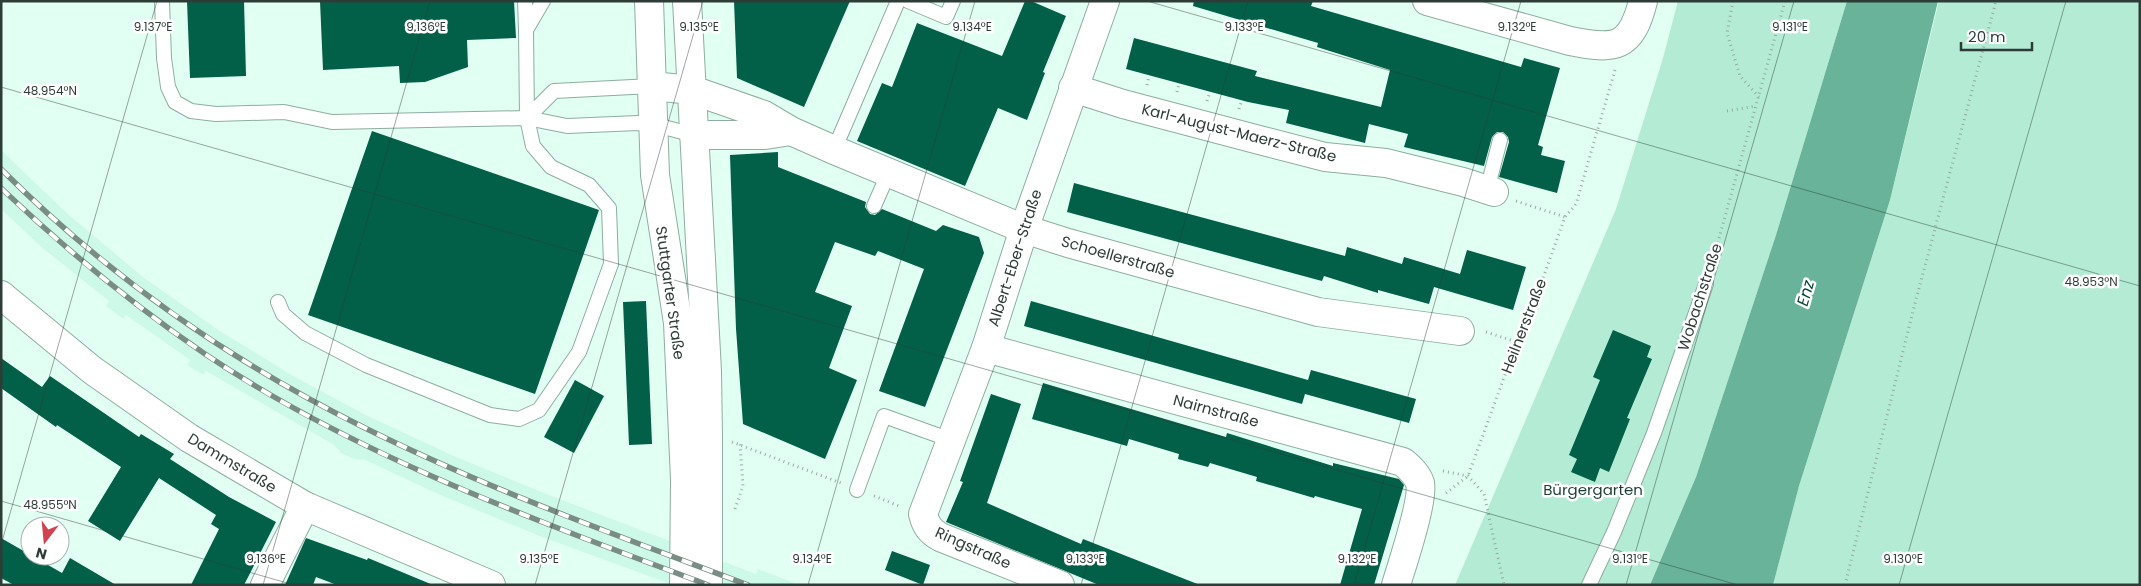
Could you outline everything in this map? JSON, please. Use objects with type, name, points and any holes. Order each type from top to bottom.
[{"type":"street","name":"Stuttgarter Straße","points":[[649,1],[655,175],[678,323],[685,480],[684,585]]},
{"type":"street","name":"Stuttgarter Straße","points":[[687,1],[706,371],[708,585]]},
{"type":"street","name":"Albert-Eber-Straße","points":[[923,514],[986,348],[1024,229],[1105,1]]},
{"type":"street","points":[[1427,1],[1592,46],[1610,46],[1624,41],[1634,30],[1643,1]]},
{"type":"street","name":"Schoellerstraße","points":[[652,86],[692,90],[764,115],[791,131],[834,150],[1024,229],[1318,312],[1460,331]]},
{"type":"street","name":"Karl-August-Maerz-Straße","points":[[1073,88],[1155,113],[1316,154],[1386,162],[1491,191]]},
{"type":"street","points":[[694,135],[765,135],[791,131]]},
{"type":"street","name":"Dammstraße","points":[[4,306],[189,438],[305,506],[491,585]]},
{"type":"street","name":"Nairnstraße","points":[[986,348],[1403,462],[1415,473],[1420,484],[1420,500]]},
{"type":"street","points":[[1396,585],[1420,500]]},
{"type":"street","points":[[264,585],[305,506]]},
{"type":"street","name":"Ringstraße","points":[[923,514],[926,524],[932,533],[1060,585]]},
{"type":"lane","points":[[162,1],[164,58],[168,87],[175,102],[191,111],[216,114],[284,112],[332,122],[528,118],[567,126],[652,124],[694,135]]},
{"type":"lane","points":[[278,302],[283,314],[304,333],[366,365],[490,415],[520,419],[539,410],[579,352],[610,264],[609,208],[590,185],[551,167],[532,146],[528,118],[525,1]]},
{"type":"lane","points":[[526,30],[543,1]]},
{"type":"lane","points":[[834,150],[898,1]]},
{"type":"lane","points":[[908,1],[946,17],[953,1]]},
{"type":"lane","points":[[528,118],[554,91],[652,86]]},
{"type":"lane","points":[[1491,191],[1500,140]]},
{"type":"lane","points":[[874,206],[889,172]]},
{"type":"lane","name":"Wobachstraße","points":[[1589,585],[1614,532],[1654,433],[1706,284]]},
{"type":"lane","points":[[857,490],[884,416],[952,440]]},
{"type":"path","points":[[1733,1],[1727,33],[1740,76],[1759,97]]},
{"type":"path","name":"Wobachstraße","points":[[1706,284],[1786,1]]},
{"type":"path","points":[[1845,585],[1914,307],[1996,1]]},
{"type":"path","name":"Heilnerstraße","points":[[1420,500],[1446,493],[1468,476],[1565,218],[1576,204],[1624,41]]},
{"type":"path","points":[[1727,111],[1756,106]]},
{"type":"path","points":[[1491,191],[1565,218]]},
{"type":"path","points":[[1460,331],[1478,331],[1517,342]]},
{"type":"path","points":[[740,444],[923,514]]},
{"type":"path","points":[[1484,494],[1504,585]]},
{"type":"shaded area","points":[[1,150],[68,214],[143,277],[220,331],[295,377],[368,416],[454,456],[544,493],[756,574],[758,569],[800,585],[673,585],[542,537],[438,494],[365,460],[354,459],[341,453],[334,445],[206,371],[203,375],[187,365],[190,360],[126,315],[123,319],[106,306],[109,301],[41,247],[1,209]]},
{"type":"green space","name":"Bürgergarten","points":[[1678,1],[1847,1],[1776,235],[1696,477],[1650,585],[1455,585],[1616,209],[1663,58]]},
{"type":"green space","points":[[1939,1],[2140,1],[2140,585],[1773,585],[1799,486],[1890,200]]},
{"type":"water","name":"Enz","points":[[1847,1],[1938,1],[1890,200],[1799,486],[1773,585],[1650,585],[1696,477],[1776,235]]},
{"type":"building","points":[[187,1],[244,1],[246,76],[190,78]]},
{"type":"building","points":[[320,1],[514,1],[516,38],[467,40],[468,67],[425,82],[400,83],[399,66],[323,70]]},
{"type":"building","points":[[734,1],[850,1],[804,107],[737,78]]},
{"type":"building","points":[[1025,1],[1031,1],[1066,16],[1043,72],[1045,73],[1027,120],[998,108],[965,186],[857,141],[882,83],[892,87],[917,23],[1002,56]]},
{"type":"building","points":[[1194,1],[1313,1],[1311,6],[1521,67],[1524,58],[1560,68],[1538,145],[1543,147],[1541,155],[1565,161],[1557,193],[1499,177],[1509,142],[1508,137],[1503,132],[1497,132],[1492,137],[1484,166],[1404,147],[1408,134],[1369,124],[1365,143],[1286,123],[1289,110],[1248,102],[1126,69],[1134,38],[1257,71],[1255,76],[1381,107],[1390,70],[1317,47],[1318,43],[1193,6]]},
{"type":"building","points":[[372,131],[599,210],[535,394],[308,315]]},
{"type":"building","points":[[778,152],[778,167],[866,202],[865,207],[870,214],[875,215],[882,209],[936,231],[943,225],[979,237],[984,253],[925,407],[879,391],[924,269],[878,251],[875,256],[835,242],[815,292],[852,306],[829,368],[857,380],[825,459],[743,424],[736,329],[730,155]]},
{"type":"building","points":[[1074,183],[1345,256],[1347,247],[1402,264],[1404,257],[1460,274],[1467,250],[1526,267],[1513,310],[1434,287],[1429,304],[1378,290],[1378,293],[1324,276],[1322,281],[1067,212]]},
{"type":"building","points":[[646,301],[652,444],[629,445],[623,302]]},
{"type":"building","points":[[1031,301],[1308,380],[1311,370],[1416,399],[1409,423],[1305,394],[1302,404],[1024,326]]},
{"type":"building","points":[[1613,330],[1651,346],[1647,357],[1652,359],[1627,418],[1630,419],[1609,472],[1600,468],[1595,482],[1571,472],[1577,459],[1569,455],[1600,380],[1593,377]]},
{"type":"building","points":[[1,358],[42,387],[50,376],[139,437],[141,434],[174,454],[170,459],[229,497],[276,522],[244,585],[191,585],[219,529],[211,524],[216,515],[159,478],[120,541],[88,521],[121,467],[57,425],[56,427],[1,388]]},
{"type":"building","points":[[575,380],[604,396],[574,453],[544,437]]},
{"type":"building","points":[[1043,383],[1226,437],[1227,433],[1333,466],[1333,463],[1399,479],[1404,485],[1374,585],[1340,585],[1362,509],[1315,496],[1314,498],[1256,481],[1257,477],[1210,463],[1208,467],[1178,459],[1179,454],[1129,439],[1127,446],[1032,419]]},
{"type":"building","points":[[991,394],[1021,404],[987,503],[1081,544],[1083,539],[1200,585],[1099,585],[946,522],[963,482],[960,481]]},
{"type":"building","points":[[1,538],[20,549],[20,566],[50,566],[62,573],[66,566],[70,566],[70,558],[116,585],[14,585],[1,578]]},
{"type":"building","points":[[306,538],[367,560],[368,558],[433,585],[337,585],[316,577],[313,585],[285,585]]},
{"type":"building","points":[[892,551],[930,565],[923,585],[885,570]]},
{"type":"railway","points":[[1,169],[41,208],[127,279],[172,313],[265,374],[363,427],[457,471],[602,530],[748,585]]},
{"type":"railway","points":[[1,188],[74,254],[125,296],[205,354],[263,391],[324,424],[449,484],[578,536],[708,585]]}]
